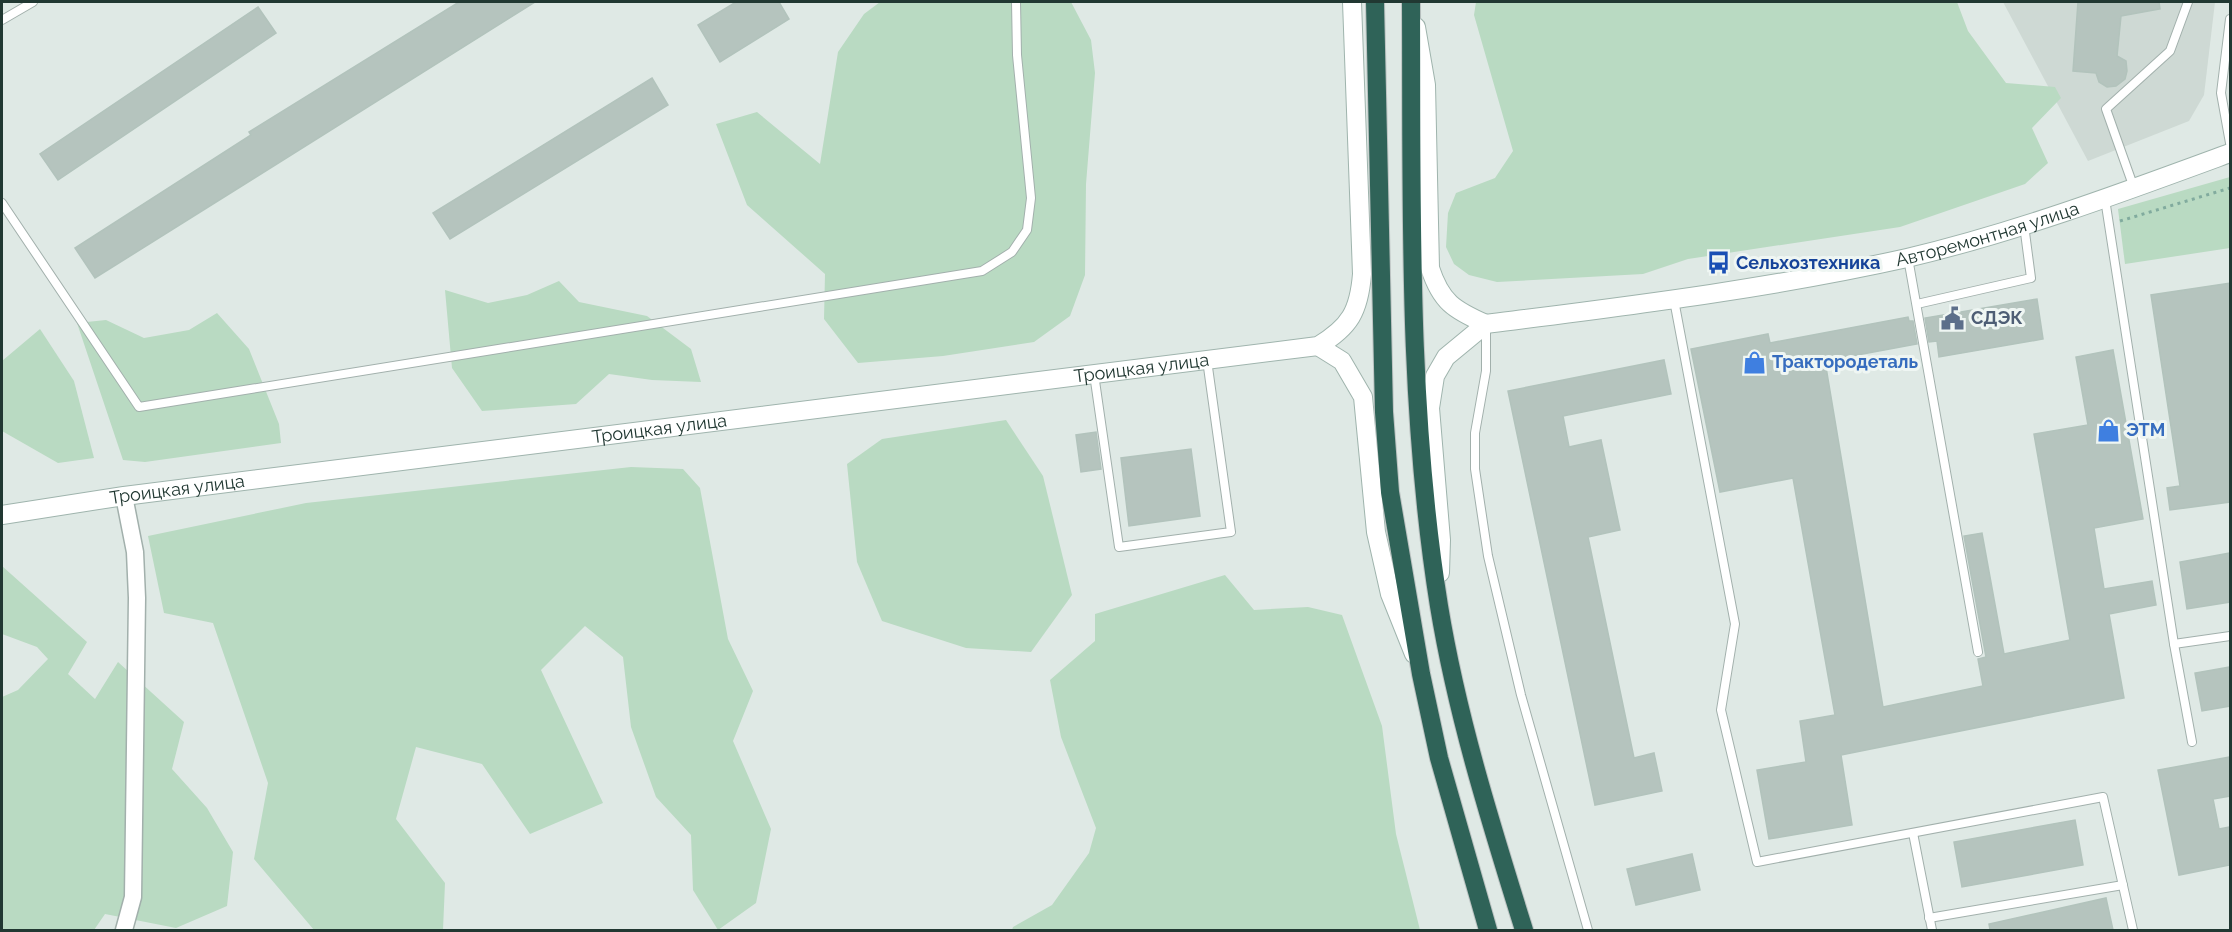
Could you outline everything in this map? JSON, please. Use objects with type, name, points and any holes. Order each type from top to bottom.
[{"type":"highway","points":[[1375,2],[1385,423],[1390,492],[1421,674],[1439,758],[1488,930]]},
{"type":"highway","points":[[1412,2],[1413,269],[1419,409],[1439,605],[1472,752],[1524,930]]},
{"type":"street","points":[[1352,2],[1362,274],[1360,294],[1352,318],[1337,335],[1318,346],[1342,361],[1363,397],[1376,532],[1390,594],[1421,674]]},
{"type":"street","points":[[1412,2],[1426,85],[1430,268],[1436,286],[1447,302],[1460,312],[1486,324],[1446,357],[1436,376],[1430,408],[1441,540],[1439,605]]},
{"type":"street","name":"Авторемонтная улица","points":[[1486,324],[1674,300],[1908,258],[2105,199],[2230,153]]},
{"type":"street","name":"Троицкая улица","points":[[2,515],[124,496],[1318,346]]},
{"type":"street","points":[[124,496],[135,552],[137,598],[134,886],[124,930]]},
{"type":"lane","points":[[2,20],[33,2]]},
{"type":"lane","points":[[2,203],[139,407],[982,271],[1012,252],[1028,230],[1031,198],[1017,55],[1016,2]]},
{"type":"lane","points":[[2134,188],[2106,109],[2170,51],[2188,2]]},
{"type":"lane","points":[[2230,19],[2221,93],[2230,143]]},
{"type":"lane","points":[[2105,199],[2107,225],[2174,644],[2192,742]]},
{"type":"lane","points":[[1917,304],[2031,278],[2024,225]]},
{"type":"lane","points":[[1908,258],[1978,652]]},
{"type":"lane","points":[[1674,300],[1735,624],[1721,710],[1757,862],[2103,797],[2133,930]]},
{"type":"lane","points":[[1486,324],[1486,371],[1475,433],[1475,469],[1488,556],[1521,695],[1588,930]]},
{"type":"lane","points":[[1094,374],[1119,547],[1231,532],[1206,360]]},
{"type":"lane","points":[[2174,644],[2230,636]]},
{"type":"lane","points":[[1913,833],[1932,930]]},
{"type":"lane","points":[[1929,918],[2123,885]]},
{"type":"path","points":[[2107,225],[2230,188]]},
{"type":"shaded area","points":[[2003,2],[2215,2],[2204,95],[2189,121],[2088,161]]},
{"type":"green space","points":[[880,2],[1071,2],[1091,40],[1095,73],[1086,184],[1085,275],[1070,316],[1034,342],[943,356],[858,363],[824,319],[825,274],[747,205],[716,124],[757,112],[820,164],[838,52],[864,14]]},
{"type":"green space","points":[[1476,2],[1957,2],[1968,31],[2006,83],[2055,87],[2061,98],[2032,128],[2048,163],[2025,184],[1900,227],[1688,259],[1643,274],[1497,282],[1469,275],[1454,264],[1446,247],[1448,213],[1456,193],[1495,178],[1513,151],[1474,15]]},
{"type":"green space","points":[[2230,177],[2230,248],[2125,264],[2118,209]]},
{"type":"green space","points":[[559,281],[579,302],[647,316],[691,349],[701,382],[652,380],[609,374],[576,404],[482,411],[452,368],[445,290],[488,303],[527,295]]},
{"type":"green space","points":[[217,313],[249,349],[279,424],[281,443],[145,462],[123,460],[77,323],[106,320],[144,338],[189,330]]},
{"type":"green space","points":[[40,329],[74,381],[94,458],[58,463],[2,431],[2,361]]},
{"type":"green space","points":[[1006,420],[1043,476],[1072,595],[1031,652],[966,648],[882,621],[857,562],[847,464],[882,439]]},
{"type":"green space","points":[[631,467],[683,469],[700,488],[728,639],[753,691],[733,741],[771,829],[756,903],[718,930],[693,890],[691,835],[656,797],[631,727],[623,657],[585,626],[541,670],[603,803],[530,834],[482,764],[416,747],[396,819],[445,883],[443,930],[314,930],[254,859],[268,783],[213,623],[164,613],[148,536],[306,503]]},
{"type":"green space","points":[[2,566],[87,642],[68,674],[95,699],[118,662],[184,722],[172,769],[207,808],[233,852],[227,906],[176,928],[105,914],[94,930],[2,930],[2,697],[18,690],[48,659],[37,647],[2,634]]},
{"type":"green space","points":[[1225,575],[1254,610],[1308,607],[1342,615],[1382,726],[1396,834],[1420,930],[1012,930],[1013,927],[1052,905],[1089,853],[1096,828],[1061,737],[1050,680],[1095,641],[1095,614]]},
{"type":"building","points":[[459,2],[535,2],[95,278],[75,248],[251,135],[249,132]]},
{"type":"building","points":[[736,2],[779,2],[789,19],[720,62],[698,25]]},
{"type":"building","points":[[2078,2],[2159,2],[2160,9],[2121,16],[2117,56],[2126,61],[2127,71],[2125,79],[2116,86],[2107,87],[2099,82],[2096,73],[2073,71]]},
{"type":"building","points":[[258,7],[276,33],[58,180],[40,154]]},
{"type":"building","points":[[652,78],[668,105],[450,239],[433,213]]},
{"type":"building","points":[[2230,283],[2230,502],[2170,510],[2167,488],[2180,486],[2151,295]]},
{"type":"building","points":[[2037,299],[2043,339],[1939,357],[1937,341],[1929,342],[1925,318]]},
{"type":"building","points":[[1908,317],[1909,321],[1913,321],[1917,344],[1825,361],[1883,707],[1983,686],[1978,659],[1986,657],[1964,536],[1982,533],[2004,654],[2070,640],[2034,434],[2088,425],[2076,357],[2113,350],[2143,519],[2094,528],[2104,589],[2152,581],[2156,605],[2109,614],[2124,698],[1841,755],[1852,825],[1769,839],[1757,770],[1806,762],[1800,721],[1835,715],[1793,478],[1720,492],[1691,349],[1768,334],[1770,343]]},
{"type":"building","points":[[1664,360],[1671,394],[1563,416],[1569,447],[1601,440],[1620,530],[1588,537],[1634,758],[1654,753],[1662,791],[1595,805],[1508,391]]},
{"type":"building","points":[[1096,432],[1101,469],[1081,472],[1076,435]]},
{"type":"building","points":[[1191,449],[1200,516],[1129,526],[1121,458]]},
{"type":"building","points":[[2230,553],[2230,602],[2187,609],[2180,562]]},
{"type":"building","points":[[2230,667],[2230,706],[2202,711],[2195,673]]},
{"type":"building","points":[[2230,757],[2230,796],[2213,799],[2219,829],[2230,827],[2230,865],[2179,875],[2158,770]]},
{"type":"building","points":[[2075,820],[2083,865],[1962,887],[1954,842]]},
{"type":"building","points":[[1692,854],[1700,890],[1636,905],[1627,869]]},
{"type":"building","points":[[2106,898],[2113,930],[1990,930],[1989,924]]},
{"type":"place","name":"Сельхозтехника","points":[[1718,263]]},
{"type":"place","name":"СДЭК","points":[[1953,318]]},
{"type":"place","name":"Трактородеталь","points":[[1754,362]]},
{"type":"place","name":"ЭТМ","points":[[2108,430]]}]
